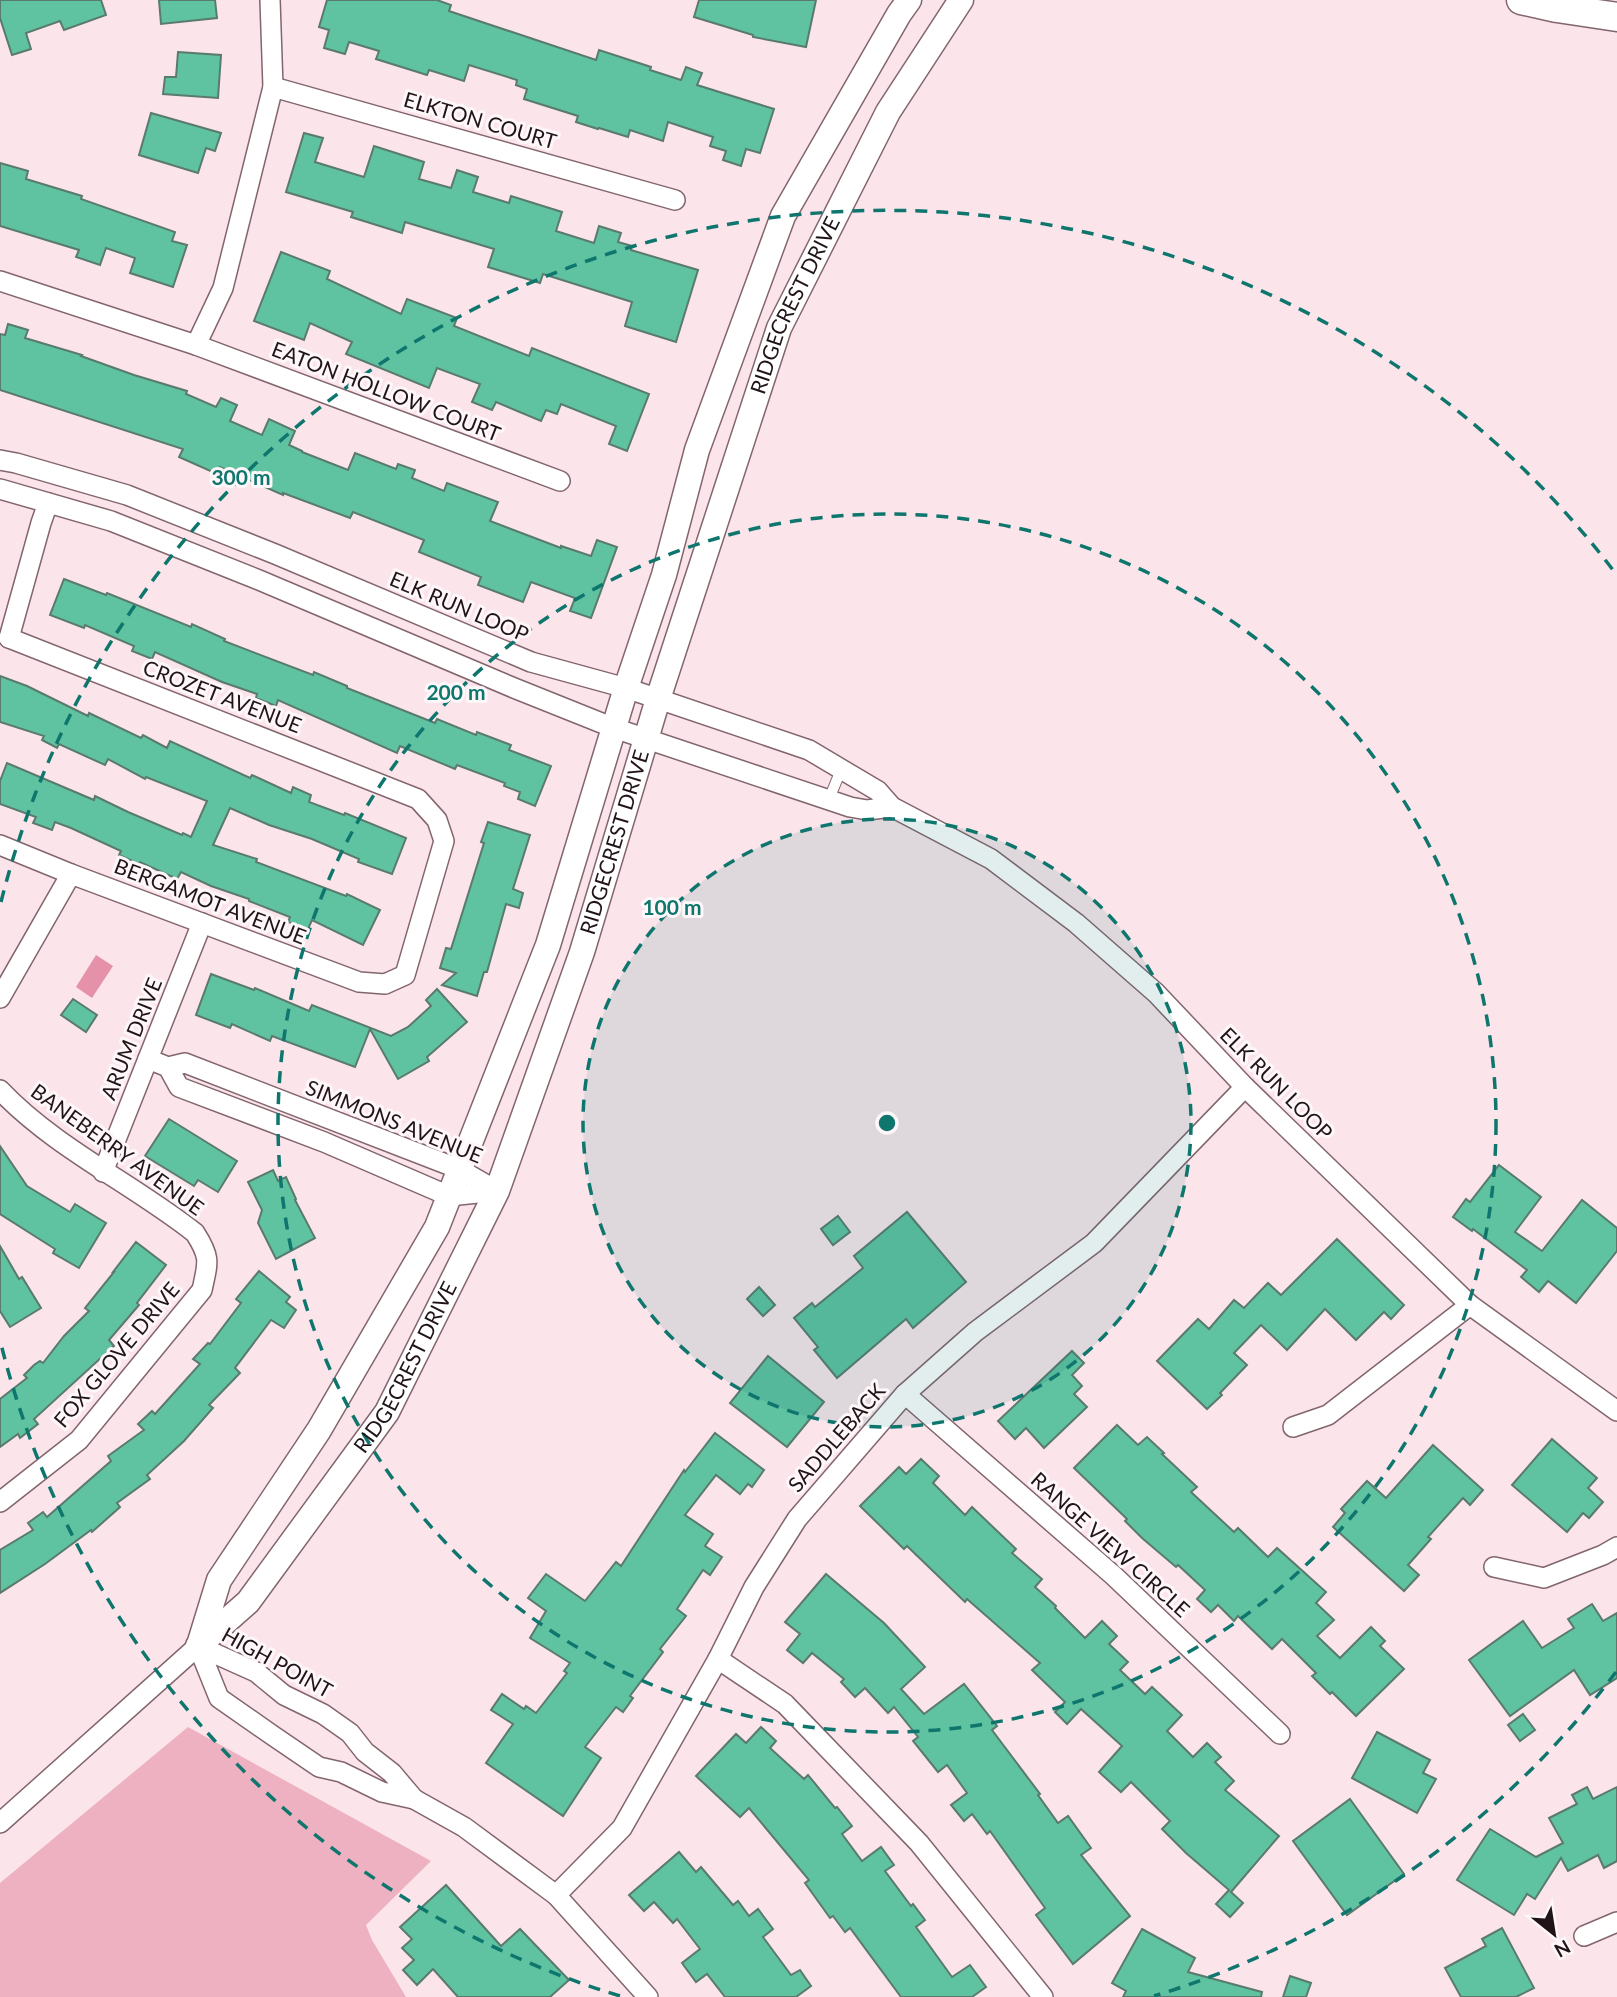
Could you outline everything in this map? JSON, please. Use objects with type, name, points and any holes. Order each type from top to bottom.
[{"type":"main road","points":[[1521,0],[1617,17]]},
{"type":"street","points":[[196,345],[223,288],[273,87],[270,0]]},
{"type":"street","name":"RIDGECREST DRIVE","points":[[198,1646],[219,1580],[319,1430],[437,1227],[548,946],[626,688],[664,575],[696,450],[783,216],[909,0]]},
{"type":"street","name":"RIDGECREST DRIVE","points":[[0,1823],[248,1602],[387,1412],[497,1191],[582,952],[658,699],[779,328],[888,112],[961,0]]},
{"type":"street","name":"ELKTON COURT","points":[[273,87],[675,200]]},
{"type":"street","name":"EATON HOLLOW COURT","points":[[0,281],[196,345],[560,481]]},
{"type":"street","name":"ELK RUN LOOP","points":[[0,460],[127,495],[531,662],[626,688],[809,750],[878,791],[892,807],[991,859],[1076,923],[1156,993],[1245,1087],[1470,1305],[1617,1411]]},
{"type":"street","name":"ELK RUN LOOP","points":[[0,489],[111,521],[614,728],[867,810],[892,807]]},
{"type":"street","points":[[4,640],[48,503]]},
{"type":"street","name":"CROZET AVENUE","points":[[4,640],[418,799],[437,820],[444,841],[405,975]]},
{"type":"street","name":"BERGAMOT AVENUE","points":[[0,845],[359,982],[385,984],[405,975]]},
{"type":"street","points":[[0,998],[71,874]]},
{"type":"street","name":"ARUM DRIVE","points":[[103,1172],[202,923]]},
{"type":"street","name":"SIMMONS AVENUE","points":[[148,1059],[168,1067],[185,1063],[460,1169],[497,1191]]},
{"type":"street","name":"SIMMONS AVENUE","points":[[168,1067],[179,1087],[324,1142],[449,1196],[497,1191]]},
{"type":"street","name":"SADDLEBACK","points":[[556,1895],[622,1828],[718,1659],[754,1587],[797,1519],[905,1394],[975,1332],[1094,1242],[1245,1087]]},
{"type":"street","name":"BANEBERRY AVENUE","points":[[0,1090],[17,1107],[103,1172],[186,1226],[195,1233],[205,1248]]},
{"type":"street","name":"FOX GLOVE DRIVE","points":[[0,1502],[79,1440],[202,1290],[208,1261],[205,1248]]},
{"type":"street","points":[[1293,1426],[1328,1415],[1470,1305]]},
{"type":"street","name":"RANGE VIEW CIRCLE","points":[[905,1394],[1114,1576],[1280,1734]]},
{"type":"street","points":[[1494,1567],[1544,1578],[1617,1547]]},
{"type":"street","name":"HIGH POINT","points":[[198,1646],[256,1672],[284,1695],[350,1732],[365,1752],[392,1773],[414,1799]]},
{"type":"street","name":"HIGH POINT","points":[[198,1646],[219,1698],[319,1767],[341,1772],[382,1792],[414,1799],[464,1827],[556,1895],[648,1997]]},
{"type":"street","points":[[718,1659],[785,1704],[862,1783],[919,1843],[1043,1997]]},
{"type":"street","points":[[341,1772],[360,1751],[358,1742]]},
{"type":"street","points":[[1584,1936],[1617,1922]]},
{"type":"lane","points":[[829,799],[841,770]]},
{"type":"shaded area","points":[[96,955],[113,966],[92,998],[76,987]]},
{"type":"shaded area","points":[[188,1727],[431,1861],[366,1925],[406,1997],[0,1997],[0,1883]]},
{"type":"building","points":[[0,0],[101,0],[106,15],[64,30],[60,21],[26,33],[31,49],[12,55],[0,18]]},
{"type":"building","points":[[159,0],[215,0],[217,18],[161,24]]},
{"type":"building","points":[[327,0],[437,0],[451,5],[449,11],[596,60],[599,50],[681,80],[686,67],[702,73],[697,85],[774,109],[760,153],[746,149],[741,166],[723,160],[726,151],[710,146],[713,137],[668,122],[663,141],[630,130],[628,137],[598,129],[576,122],[578,116],[524,99],[527,89],[516,85],[517,80],[469,65],[464,81],[429,70],[427,75],[376,59],[379,51],[349,42],[345,54],[324,48],[329,30],[319,27]]},
{"type":"building","points":[[699,0],[816,0],[806,47],[753,37],[694,17]]},
{"type":"building","points":[[178,52],[221,55],[218,98],[163,94],[165,77],[176,77]]},
{"type":"building","points":[[151,113],[221,133],[215,151],[206,148],[198,173],[139,155]]},
{"type":"building","points":[[304,133],[323,138],[315,162],[364,177],[374,146],[424,162],[419,179],[451,188],[457,170],[478,177],[473,192],[509,203],[511,196],[562,212],[556,231],[594,243],[599,226],[621,233],[618,242],[632,246],[631,250],[698,270],[676,342],[625,326],[632,302],[543,274],[540,283],[488,267],[494,249],[405,222],[402,233],[351,217],[353,212],[286,192]]},
{"type":"building","points":[[0,163],[28,171],[26,179],[82,196],[81,199],[175,232],[172,241],[187,245],[173,287],[130,273],[135,258],[106,248],[100,265],[76,257],[79,250],[0,226]]},
{"type":"building","points":[[281,252],[330,271],[327,279],[401,314],[407,299],[457,318],[454,326],[529,356],[532,348],[649,394],[627,451],[609,444],[616,426],[561,404],[557,414],[546,410],[541,421],[496,402],[492,410],[472,402],[480,384],[437,368],[429,388],[346,354],[352,342],[310,323],[304,340],[254,321]]},
{"type":"building","points":[[8,324],[28,330],[25,338],[187,391],[186,394],[216,407],[221,398],[237,405],[230,421],[262,435],[269,419],[295,431],[289,445],[348,470],[355,453],[396,469],[398,464],[415,470],[412,478],[444,491],[447,483],[498,502],[490,521],[561,548],[591,556],[597,540],[617,547],[591,618],[570,611],[575,598],[531,582],[523,602],[478,585],[481,577],[419,552],[424,540],[353,512],[350,518],[283,495],[220,467],[217,474],[179,457],[183,449],[0,390],[0,334],[5,335]]},
{"type":"building","points":[[64,579],[106,595],[107,593],[191,627],[192,624],[225,639],[224,641],[313,675],[314,672],[435,723],[437,719],[476,735],[477,732],[511,745],[509,750],[551,766],[535,806],[518,799],[520,792],[504,786],[505,783],[457,765],[455,769],[400,746],[397,753],[278,700],[276,706],[256,698],[257,694],[222,682],[155,652],[152,659],[132,651],[134,646],[85,625],[84,628],[50,615]]},
{"type":"building","points":[[0,676],[141,738],[143,735],[167,748],[170,741],[250,778],[252,775],[291,793],[293,787],[311,795],[309,802],[344,815],[345,813],[406,838],[392,874],[358,862],[359,859],[312,839],[269,825],[230,808],[213,845],[257,859],[256,862],[346,896],[347,894],[380,910],[363,945],[312,920],[308,929],[288,922],[290,917],[181,872],[177,879],[119,855],[121,851],[71,828],[55,822],[52,830],[33,823],[36,817],[0,804],[0,781],[7,763],[94,800],[95,796],[191,837],[207,801],[146,777],[145,779],[108,759],[105,765],[59,744],[57,748],[42,740],[44,736],[0,722]]},
{"type":"building","points":[[488,822],[530,835],[513,889],[523,893],[519,908],[506,904],[487,972],[484,972],[477,996],[442,985],[456,973],[440,968],[446,948],[451,949]]},
{"type":"building","points":[[211,974],[254,990],[255,988],[309,1011],[312,1005],[391,1036],[408,1027],[431,1006],[426,1000],[437,989],[467,1022],[427,1057],[429,1061],[398,1079],[370,1029],[355,1067],[272,1036],[270,1041],[232,1024],[230,1028],[196,1015]]},
{"type":"building","points":[[73,999],[97,1015],[86,1032],[61,1015]]},
{"type":"building","points":[[169,1119],[237,1161],[218,1192],[198,1180],[194,1186],[145,1156]]},
{"type":"building","points":[[0,1146],[27,1186],[70,1212],[75,1204],[106,1223],[79,1268],[53,1253],[55,1249],[0,1214]]},
{"type":"building","points":[[1499,1165],[1541,1197],[1515,1232],[1542,1251],[1582,1200],[1617,1228],[1617,1251],[1576,1303],[1548,1281],[1539,1292],[1521,1277],[1527,1270],[1453,1217],[1466,1199],[1470,1202]]},
{"type":"building","points":[[273,1170],[278,1181],[286,1177],[315,1238],[276,1259],[258,1223],[262,1210],[248,1182]]},
{"type":"building","points":[[907,1212],[966,1282],[913,1328],[906,1319],[837,1378],[814,1350],[818,1347],[794,1318],[812,1303],[815,1307],[863,1268],[854,1256]]},
{"type":"building","points":[[838,1216],[850,1232],[833,1245],[821,1229]]},
{"type":"building","points":[[1337,1239],[1404,1305],[1391,1319],[1384,1312],[1356,1340],[1325,1309],[1287,1350],[1261,1325],[1234,1353],[1247,1365],[1207,1409],[1157,1361],[1198,1319],[1209,1329],[1234,1300],[1244,1308],[1268,1283],[1281,1295]]},
{"type":"building","points":[[136,1242],[166,1265],[137,1303],[139,1305],[109,1340],[114,1346],[34,1419],[38,1424],[20,1438],[18,1434],[0,1447],[0,1399],[27,1378],[24,1375],[34,1365],[40,1361],[43,1363],[64,1336],[89,1311],[85,1308]]},
{"type":"building","points":[[0,1246],[19,1279],[22,1277],[41,1308],[10,1327],[0,1311]]},
{"type":"building","points":[[259,1271],[290,1297],[286,1302],[296,1310],[284,1328],[271,1320],[235,1368],[240,1373],[209,1405],[213,1408],[184,1441],[147,1475],[150,1479],[117,1503],[120,1507],[92,1532],[91,1530],[0,1593],[0,1550],[33,1530],[28,1523],[43,1512],[47,1517],[111,1461],[108,1456],[144,1430],[138,1424],[152,1411],[155,1414],[200,1364],[193,1359],[210,1344],[241,1303],[236,1299]]},
{"type":"building","points":[[759,1287],[775,1305],[763,1316],[747,1299]]},
{"type":"building","points":[[1072,1351],[1084,1363],[1072,1375],[1082,1386],[1074,1394],[1087,1407],[1044,1448],[1026,1428],[1015,1439],[998,1421]]},
{"type":"building","points":[[768,1356],[824,1402],[787,1447],[730,1403]]},
{"type":"building","points":[[1117,1425],[1138,1445],[1147,1437],[1197,1487],[1191,1492],[1234,1532],[1238,1528],[1268,1557],[1277,1548],[1326,1592],[1316,1603],[1334,1620],[1317,1636],[1340,1658],[1371,1627],[1385,1641],[1380,1646],[1404,1669],[1356,1716],[1312,1676],[1316,1673],[1282,1639],[1272,1649],[1238,1616],[1234,1621],[1218,1605],[1211,1612],[1197,1599],[1205,1590],[1142,1538],[1125,1521],[1127,1519],[1074,1468]]},
{"type":"building","points":[[715,1433],[764,1470],[752,1487],[748,1484],[740,1494],[716,1475],[685,1515],[713,1534],[705,1546],[722,1557],[710,1575],[703,1570],[677,1609],[686,1616],[660,1649],[663,1652],[630,1696],[633,1698],[623,1712],[616,1707],[585,1747],[601,1758],[563,1816],[486,1763],[513,1724],[491,1710],[502,1694],[524,1709],[526,1706],[536,1713],[567,1673],[564,1671],[570,1663],[530,1638],[546,1611],[528,1598],[546,1574],[585,1601],[616,1562],[621,1566],[684,1470],[685,1472]]},
{"type":"building","points":[[1552,1439],[1597,1478],[1588,1488],[1603,1502],[1589,1518],[1583,1513],[1567,1532],[1512,1485]]},
{"type":"building","points":[[1433,1445],[1483,1490],[1470,1505],[1463,1498],[1428,1537],[1431,1539],[1408,1565],[1419,1575],[1404,1591],[1333,1527],[1345,1513],[1341,1509],[1367,1481],[1386,1498]]},
{"type":"building","points":[[921,1459],[939,1476],[933,1483],[965,1515],[972,1507],[1016,1549],[1012,1553],[1042,1579],[1035,1587],[1085,1638],[1102,1621],[1117,1636],[1109,1644],[1128,1662],[1120,1670],[1145,1694],[1152,1687],[1182,1715],[1167,1731],[1193,1757],[1207,1743],[1221,1757],[1215,1762],[1234,1781],[1225,1790],[1279,1836],[1231,1892],[1243,1903],[1230,1917],[1216,1904],[1229,1890],[1162,1829],[1170,1821],[1131,1782],[1121,1792],[1099,1772],[1122,1746],[1081,1709],[1067,1724],[1055,1712],[1065,1702],[1032,1670],[1040,1663],[967,1599],[965,1602],[907,1546],[904,1549],[860,1506],[899,1467],[906,1474]]},
{"type":"building","points":[[826,1574],[884,1623],[925,1667],[901,1689],[924,1714],[964,1684],[997,1726],[992,1730],[1040,1794],[1038,1795],[1058,1823],[1068,1816],[1091,1848],[1081,1855],[1130,1916],[1073,1964],[1036,1915],[1045,1908],[990,1831],[987,1834],[972,1814],[964,1821],[951,1805],[967,1793],[947,1765],[938,1772],[913,1741],[918,1737],[894,1707],[888,1713],[865,1688],[855,1697],[841,1682],[844,1679],[812,1653],[803,1663],[787,1650],[800,1634],[785,1622]]},
{"type":"building","points":[[1592,1604],[1603,1621],[1617,1613],[1617,1678],[1590,1695],[1574,1670],[1510,1716],[1469,1660],[1523,1621],[1542,1648],[1574,1628],[1568,1619]]},
{"type":"building","points":[[1523,1714],[1535,1730],[1520,1741],[1508,1725]]},
{"type":"building","points":[[761,1727],[776,1741],[770,1748],[804,1779],[808,1775],[852,1826],[842,1834],[862,1861],[881,1847],[894,1865],[885,1871],[925,1920],[916,1927],[952,1977],[970,1965],[986,1987],[972,1997],[901,1997],[850,1928],[845,1932],[833,1916],[830,1918],[805,1883],[809,1880],[749,1808],[740,1817],[696,1776],[736,1734],[746,1743]]},
{"type":"building","points":[[1377,1732],[1430,1760],[1423,1773],[1436,1779],[1417,1813],[1352,1778]]},
{"type":"building","points":[[1587,1787],[1593,1799],[1617,1787],[1617,1861],[1604,1868],[1598,1855],[1568,1871],[1561,1858],[1535,1899],[1527,1894],[1514,1915],[1457,1880],[1490,1829],[1536,1857],[1563,1843],[1549,1818],[1577,1804],[1572,1795]]},
{"type":"building","points":[[1350,1799],[1404,1874],[1347,1915],[1293,1841]]},
{"type":"building","points":[[679,1852],[696,1872],[701,1867],[733,1905],[738,1901],[749,1916],[758,1909],[773,1929],[763,1937],[791,1975],[800,1970],[811,1986],[796,1997],[725,1997],[707,1974],[696,1982],[682,1963],[700,1949],[677,1919],[673,1923],[654,1902],[644,1911],[629,1895]]},
{"type":"building","points":[[446,1885],[501,1946],[520,1929],[569,1980],[550,1997],[458,1997],[433,1969],[417,1985],[403,1970],[414,1960],[402,1948],[412,1939],[400,1927]]},
{"type":"building","points":[[1502,1928],[1534,1988],[1516,1997],[1461,1997],[1445,1968],[1486,1946],[1482,1939]]},
{"type":"building","points":[[1142,1929],[1195,1958],[1188,1972],[1262,1992],[1261,1997],[1123,1997],[1126,1991],[1112,1983]]},
{"type":"building","points":[[1290,1976],[1311,1983],[1306,1997],[1283,1997]]}]
